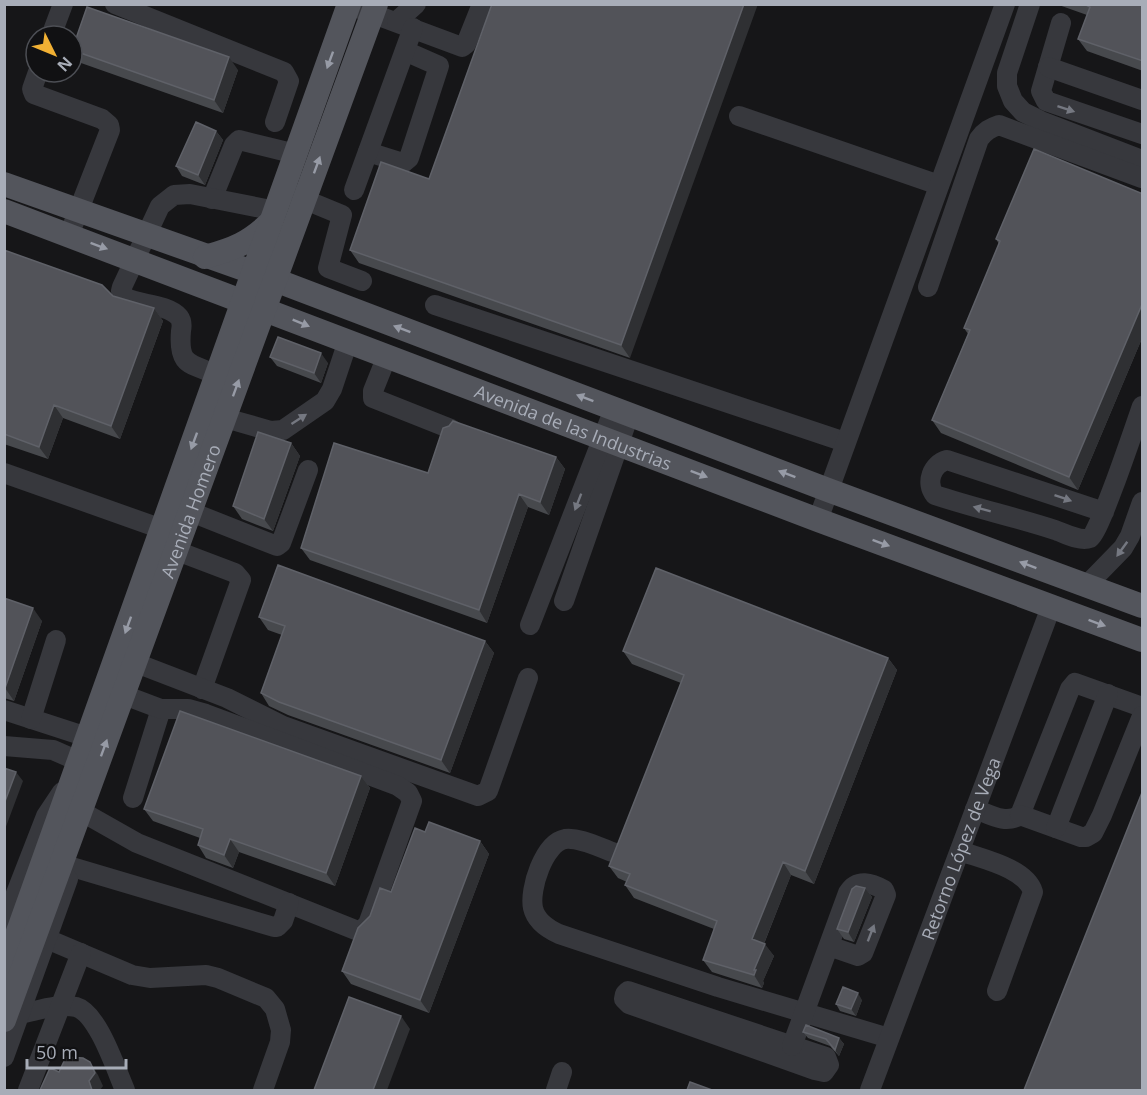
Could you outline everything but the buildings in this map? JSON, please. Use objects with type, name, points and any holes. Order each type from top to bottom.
[{"type":"main road","name":"Avenida Homero","points":[[4,971],[80,787],[124,695],[225,418],[284,206],[296,154],[349,5]]},
{"type":"main road","name":"Avenida Homero","points":[[265,276],[284,206],[374,9]]},
{"type":"main road","name":"Avenida de las Industrias","points":[[4,184],[265,276],[828,490],[1143,606]]},
{"type":"main road","points":[[205,256],[236,248],[257,236],[284,206]]},
{"type":"main road","name":"Avenida de las Industrias","points":[[4,211],[818,520],[1143,640]]},
{"type":"main road","name":"Avenida Homero","points":[[12,1017],[80,787],[87,737],[218,375],[255,305]]},
{"type":"main road","points":[[1051,607],[1063,578]]},
{"type":"street","points":[[56,24],[63,4]]},
{"type":"street","points":[[115,4],[284,72],[289,81],[275,122]]},
{"type":"street","points":[[354,190],[405,51],[405,25],[416,4]]},
{"type":"street","points":[[349,5],[374,9],[405,25],[464,47],[482,4]]},
{"type":"street","points":[[818,520],[1005,4]]},
{"type":"street","points":[[1030,4],[1007,73],[1007,86],[1013,101],[1023,112],[1041,121],[1143,160]]},
{"type":"street","points":[[1061,23],[1041,91],[1046,101],[1143,134]]},
{"type":"street","points":[[368,152],[403,163],[409,158],[440,68],[437,63],[405,51]]},
{"type":"street","points":[[1048,67],[1143,100]]},
{"type":"street","points":[[34,84],[34,94],[102,119],[109,125],[110,130],[69,235]]},
{"type":"street","points":[[739,116],[939,185]]},
{"type":"street","points":[[928,287],[980,139],[993,127],[999,125],[1143,178]]},
{"type":"street","points":[[212,199],[238,140],[296,154]]},
{"type":"street","points":[[218,375],[189,364],[181,353],[179,347],[182,324],[178,317],[169,310],[129,299],[123,294],[122,287],[136,260],[145,235],[160,206],[174,195],[190,194],[212,199],[284,206],[342,215],[328,268],[362,280]]},
{"type":"street","points":[[435,306],[845,442]]},
{"type":"street","points":[[225,418],[271,431],[283,429],[325,401],[332,389],[348,341]]},
{"type":"street","points":[[387,356],[373,391],[373,398],[451,429]]},
{"type":"street","points":[[1104,512],[947,460],[943,460],[932,473],[930,489],[935,495],[1038,524],[1080,539],[1090,538],[1094,535],[1104,512],[1143,406]]},
{"type":"street","points":[[530,626],[557,555],[596,478],[621,412]]},
{"type":"street","points":[[191,512],[277,546],[281,543],[308,470]]},
{"type":"street","points":[[4,473],[162,530]]},
{"type":"street","points":[[564,601],[577,562],[596,478]]},
{"type":"street","points":[[1086,586],[1123,548],[1141,510]]},
{"type":"street","points":[[177,551],[235,573],[241,579],[202,689]]},
{"type":"street","points":[[557,555],[577,562]]},
{"type":"street","name":"Retorno López de Vega","points":[[870,1090],[1051,607]]},
{"type":"street","points":[[31,719],[56,640]]},
{"type":"street","points":[[136,663],[227,698],[283,726],[478,796],[488,791],[528,678]]},
{"type":"street","points":[[975,809],[1006,820],[1020,815],[1072,685],[1078,683],[1143,707]]},
{"type":"street","points":[[1056,828],[1108,694]]},
{"type":"street","points":[[4,746],[53,750],[80,787],[137,843],[358,931],[365,928],[412,801],[404,789],[206,714],[188,709],[161,709],[124,695]]},
{"type":"street","points":[[133,798],[161,709]]},
{"type":"street","points":[[4,710],[87,737]]},
{"type":"street","points":[[1020,815],[1081,837],[1093,833],[1143,716]]},
{"type":"street","points":[[4,1057],[12,1017],[47,939],[72,867],[80,787]]},
{"type":"street","points":[[4,924],[11,885],[51,806],[80,787]]},
{"type":"street","points":[[615,853],[572,839],[561,840],[552,848],[540,866],[534,884],[533,908],[544,926],[559,934],[889,1038]]},
{"type":"street","points":[[960,851],[1018,873],[1031,884],[1033,892],[998,991]]},
{"type":"street","points":[[72,867],[274,927],[283,921],[289,903]]},
{"type":"street","points":[[47,939],[140,977],[206,975],[266,998],[275,1009],[281,1030],[280,1042],[263,1090]]},
{"type":"street","points":[[792,1046],[829,946]]},
{"type":"street","points":[[28,1090],[81,953]]},
{"type":"street","points":[[628,991],[792,1046],[826,1057],[829,1065],[827,1069],[824,1072],[815,1070],[629,1004],[624,999],[625,994],[628,991]]},
{"type":"street","points":[[12,1017],[61,1007],[77,1008],[90,1016],[125,1090]]},
{"type":"street","points":[[556,1090],[562,1071]]}]
